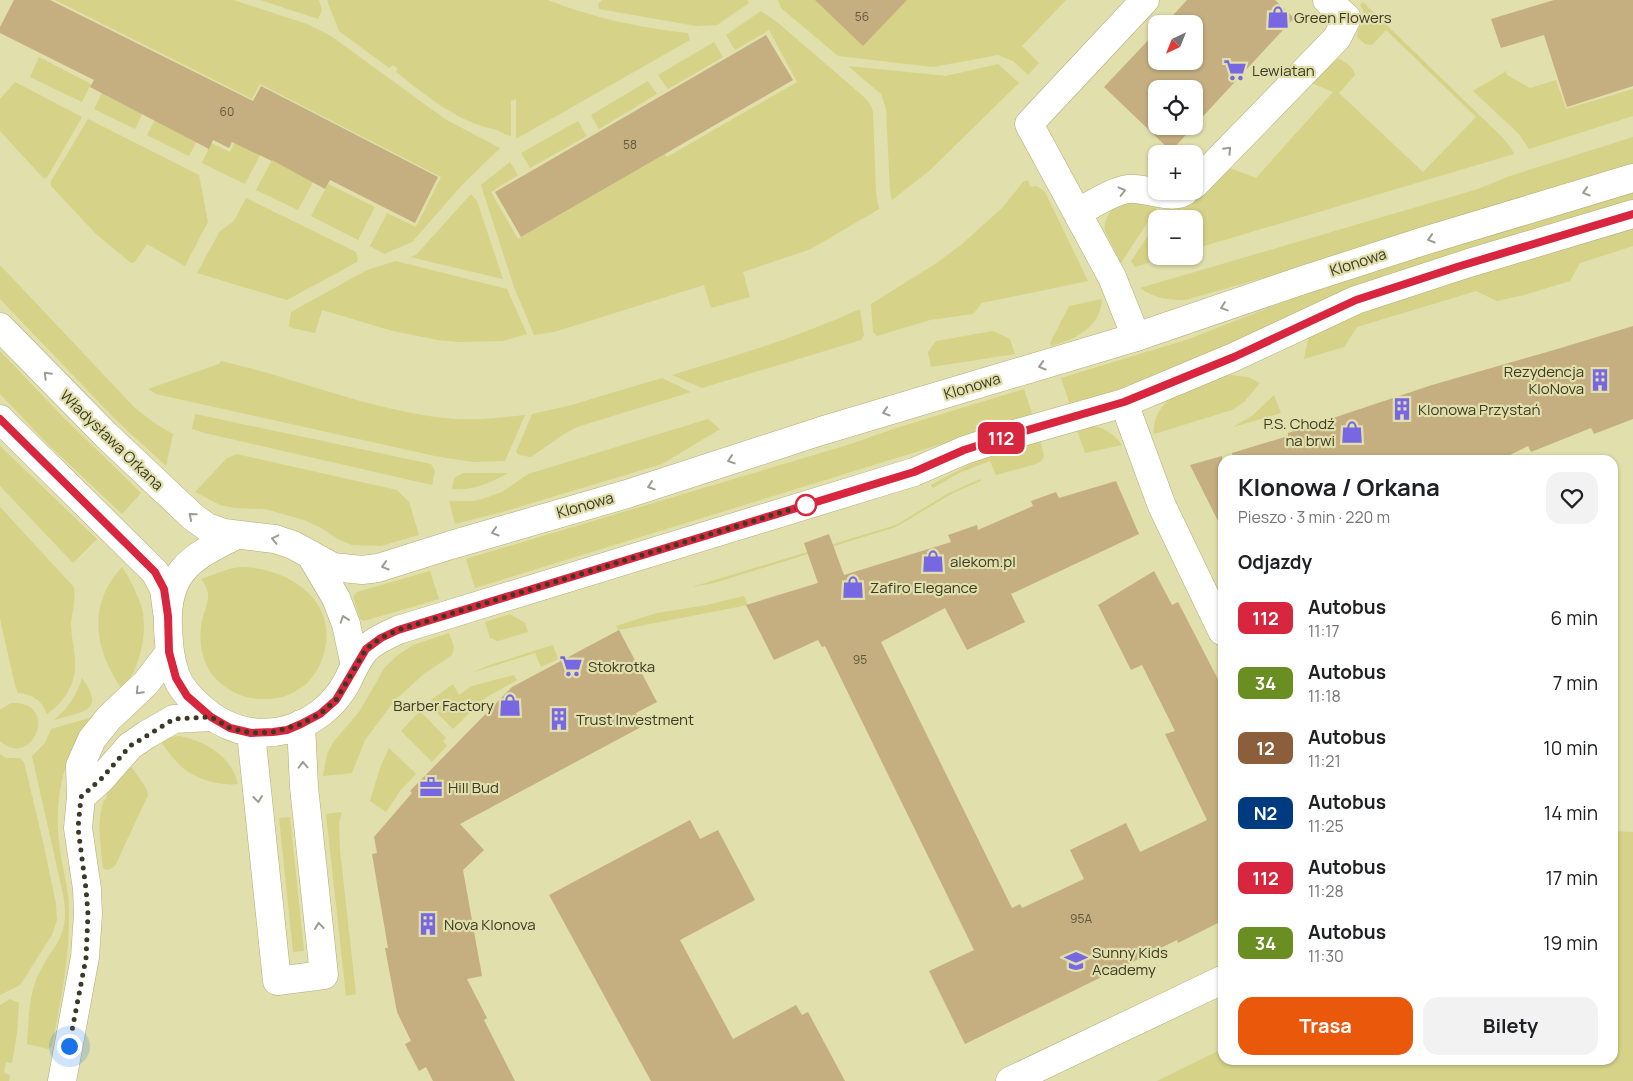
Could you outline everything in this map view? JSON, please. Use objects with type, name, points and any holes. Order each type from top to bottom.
[{"type":"street","points":[[1203,175],[1337,38],[1347,18],[1327,0]]},
{"type":"street","points":[[1136,337],[1112,277],[1029,124],[1141,5]]},
{"type":"street","name":"Klonowa","points":[[310,554],[333,567],[362,570],[378,568],[627,494],[831,429],[1136,337],[1415,244],[1633,178]]},
{"type":"street","points":[[1078,212],[1112,194],[1129,189],[1148,191]]},
{"type":"street","points":[[0,420],[155,572],[164,589],[168,616],[169,652],[176,678],[187,696],[211,717],[230,728],[251,733],[273,732],[301,724],[320,714],[336,700],[366,649],[381,638],[398,630],[914,472],[964,450],[1124,402],[1234,357],[1356,300],[1461,265],[1633,214]]},
{"type":"street","name":"Władysława Orkana","points":[[0,327],[106,435],[193,517],[224,534],[274,539],[293,545],[310,554]]},
{"type":"street","points":[[1124,402],[1162,506],[1218,623]]},
{"type":"street","points":[[168,616],[173,587],[182,570],[196,558],[236,535]]},
{"type":"street","points":[[310,554],[339,604],[355,666]]},
{"type":"street","points":[[62,1081],[86,958],[88,914],[78,828],[81,797],[80,766],[92,739],[109,718],[146,683],[169,652]]},
{"type":"street","points":[[81,797],[101,779],[130,746],[146,735],[174,719],[211,717]]},
{"type":"street","points":[[251,733],[277,981],[324,975],[304,787],[301,724]]},
{"type":"street","points":[[1010,1081],[1218,982]]},
{"type":"shaded area","points":[[55,0],[233,0],[307,24],[331,36],[445,119],[500,148],[462,185],[412,242],[384,254],[370,246],[387,213],[416,227],[441,177],[260,84],[252,99]]},
{"type":"shaded area","points":[[260,0],[319,0],[322,10],[318,19]]},
{"type":"shaded area","points":[[327,0],[548,0],[582,12],[617,21],[688,33],[690,40],[516,139],[516,99],[511,101],[511,136],[466,120],[430,98],[396,72],[398,69],[393,65],[389,68],[339,31]]},
{"type":"shaded area","points":[[602,0],[747,0],[749,3],[717,25],[696,26],[599,9],[598,4]]},
{"type":"shaded area","points":[[778,0],[1066,0],[1022,46],[1039,63],[1028,75],[1013,61],[998,55],[933,67],[838,56],[781,8]]},
{"type":"shaded area","points":[[1363,2],[1503,138],[1514,154],[1203,246],[1203,210],[1165,210],[1169,204],[1203,200],[1203,194],[1230,168],[1256,178],[1333,92],[1309,82],[1336,58],[1348,64],[1355,75],[1339,93],[1423,172],[1476,117],[1386,30],[1372,45],[1365,44],[1357,37],[1365,15],[1360,5]]},
{"type":"shaded area","points":[[761,11],[777,22],[871,105],[873,112],[876,192],[879,209],[811,249],[743,272],[750,297],[711,308],[704,285],[554,332],[534,335],[514,287],[481,185],[510,162],[518,175],[491,192],[518,239],[665,154],[667,157],[797,82],[769,30],[735,50],[726,35]]},
{"type":"shaded area","points":[[714,42],[723,57],[668,89],[658,75]]},
{"type":"shaded area","points":[[39,57],[91,84],[82,102],[30,77]]},
{"type":"shaded area","points":[[998,64],[1019,83],[929,171],[892,200],[886,109],[881,94],[848,66],[946,76]]},
{"type":"shaded area","points":[[1506,71],[1507,75],[1530,88],[1556,80],[1566,109],[1633,89],[1633,116],[1529,149],[1519,134],[1473,91]]},
{"type":"shaded area","points":[[648,81],[657,94],[599,129],[591,115]]},
{"type":"shaded area","points":[[15,82],[82,117],[48,176],[44,179],[0,131],[0,99]]},
{"type":"shaded area","points":[[104,89],[144,110],[135,129],[94,109]]},
{"type":"shaded area","points":[[157,116],[199,137],[189,156],[147,135]]},
{"type":"shaded area","points":[[88,119],[199,175],[208,222],[185,266],[147,244],[135,262],[131,263],[96,234],[51,186],[51,181]]},
{"type":"shaded area","points":[[578,121],[587,136],[530,168],[521,153]]},
{"type":"shaded area","points":[[1633,137],[1633,167],[1302,267],[1185,300],[1161,298],[1140,288],[1478,189],[1510,176]]},
{"type":"shaded area","points":[[237,138],[262,151],[245,184],[202,163],[211,143],[230,152]]},
{"type":"shaded area","points":[[274,156],[313,182],[298,210],[256,190]]},
{"type":"shaded area","points":[[1028,180],[1030,187],[1037,186],[1045,192],[1088,281],[982,303],[973,314],[930,320],[877,336],[873,332],[871,304],[935,264],[961,245],[1003,207],[1023,182]]},
{"type":"shaded area","points":[[328,184],[375,207],[358,240],[311,216]]},
{"type":"shaded area","points":[[1633,189],[1633,203],[1164,374],[1070,405],[1061,378],[1189,339],[1329,284]]},
{"type":"shaded area","points":[[471,194],[477,201],[503,279],[410,257],[416,255]]},
{"type":"shaded area","points":[[246,198],[356,252],[357,262],[287,300],[197,273],[220,231],[234,221]]},
{"type":"shaded area","points":[[1122,201],[1160,203],[1155,210],[1148,210],[1148,221],[1121,263],[1105,231],[1105,222],[1115,207]]},
{"type":"shaded area","points":[[1633,229],[1633,246],[1580,263],[1570,281],[1497,301],[1476,291],[1357,327],[1344,347],[1304,359],[1309,335],[1348,319],[1469,277]]},
{"type":"shaded area","points":[[1148,236],[1148,263],[1135,267],[1131,261]]},
{"type":"shaded area","points":[[396,261],[507,289],[527,334],[503,341],[459,342],[438,340],[393,331],[322,310],[315,333],[289,326],[291,312],[367,270]]},
{"type":"shaded area","points":[[0,265],[135,408],[173,434],[166,466],[116,420],[0,299]]},
{"type":"shaded area","points":[[1102,299],[1101,309],[1097,317],[1086,330],[1078,336],[1051,346],[1050,343],[1069,306]]},
{"type":"shaded area","points":[[860,309],[864,336],[861,340],[702,388],[672,375],[790,337]]},
{"type":"shaded area","points":[[993,331],[1010,339],[1015,354],[931,367],[928,352],[936,341]]},
{"type":"shaded area","points":[[0,351],[60,414],[141,493],[122,514],[49,445],[0,394]]},
{"type":"shaded area","points":[[221,361],[360,401],[416,414],[464,419],[525,415],[505,461],[473,462],[435,456],[156,394],[148,389],[219,364]]},
{"type":"shaded area","points":[[1231,375],[1248,377],[1260,383],[1244,402],[1232,410],[1154,434],[1154,423],[1158,413],[1173,396],[1220,377]]},
{"type":"shaded area","points":[[662,378],[691,392],[577,427],[531,457],[519,455],[516,452],[532,414],[568,406]]},
{"type":"shaded area","points":[[1024,389],[1033,416],[475,588],[466,559],[854,443],[893,429]]},
{"type":"shaded area","points":[[1274,395],[1281,413],[1233,427],[1252,416]]},
{"type":"shaded area","points":[[195,414],[431,464],[435,471],[432,485],[205,433],[192,429]]},
{"type":"shaded area","points":[[708,419],[720,429],[662,464],[502,512],[455,524],[449,501],[482,499],[502,492],[528,474]]},
{"type":"shaded area","points":[[1092,426],[1109,432],[1122,445],[1085,453],[1076,427]]},
{"type":"shaded area","points":[[1040,439],[1044,457],[1036,464],[996,475],[990,461],[959,473],[933,488],[931,485],[987,455]]},
{"type":"shaded area","points":[[0,446],[97,539],[73,563],[0,486]]},
{"type":"shaded area","points":[[236,454],[397,490],[409,502],[419,535],[381,546],[352,545],[304,520],[265,509],[235,508],[220,505],[195,492],[226,459]]},
{"type":"shaded area","points":[[463,473],[508,473],[481,486],[467,489],[452,489],[454,478]]},
{"type":"shaded area","points":[[980,479],[981,481],[953,493],[896,527],[714,583],[692,587],[896,525],[947,494]]},
{"type":"shaded area","points":[[0,507],[73,586],[74,590],[71,624],[75,671],[68,692],[59,704],[47,714],[39,701],[28,695],[18,693],[0,619]]},
{"type":"shaded area","points":[[122,567],[133,585],[141,605],[144,626],[138,661],[122,689],[105,659],[98,627],[103,596],[111,581]]},
{"type":"shaded area","points":[[240,567],[257,568],[290,579],[315,600],[323,614],[326,631],[325,649],[320,664],[312,678],[305,685],[287,695],[272,699],[260,699],[241,695],[218,681],[208,668],[202,653],[201,629],[208,595],[201,579]]},
{"type":"shaded area","points":[[430,571],[439,599],[364,621],[360,619],[353,597],[357,592]]},
{"type":"shaded area","points":[[744,596],[748,605],[619,630],[616,626],[657,613],[707,605]]},
{"type":"shaded area","points":[[510,614],[525,623],[528,632],[498,641],[490,638],[485,622]]},
{"type":"shaded area","points":[[449,633],[454,647],[452,655],[425,673],[395,700],[365,740],[352,773],[323,776],[327,754],[334,741],[359,712],[385,667],[413,645]]},
{"type":"shaded area","points":[[553,645],[558,659],[541,667],[535,653],[471,673],[490,665]]},
{"type":"shaded area","points":[[514,675],[517,680],[485,698],[453,729],[427,703],[453,684],[459,695],[472,686]]},
{"type":"shaded area","points":[[82,678],[92,698],[88,709],[54,720],[71,701]]},
{"type":"shaded area","points":[[11,703],[26,705],[35,712],[38,722],[37,732],[31,741],[23,747],[12,748],[0,741],[0,710]]},
{"type":"shaded area","points":[[420,711],[446,738],[443,741],[447,746],[432,762],[401,731]]},
{"type":"shaded area","points":[[93,717],[70,756],[60,787],[58,831],[68,893],[69,927],[62,995],[52,1046],[48,1049],[27,1044],[30,1006],[35,983],[62,933],[65,910],[32,756],[45,743],[51,729]]},
{"type":"shaded area","points":[[179,736],[199,742],[216,751],[230,765],[238,784],[209,781],[195,776],[183,768],[160,741],[165,738]]},
{"type":"shaded area","points":[[389,748],[416,774],[400,791],[386,812],[370,801],[380,768]]},
{"type":"shaded area","points":[[0,754],[6,758],[20,758],[24,762],[44,846],[56,904],[57,920],[52,935],[20,985],[0,995]]},
{"type":"shaded area","points":[[128,762],[146,788],[148,795],[115,866],[109,870],[103,869],[100,834],[102,808],[108,790]]},
{"type":"shaded area","points":[[342,812],[339,823],[340,850],[356,994],[346,996],[326,814]]},
{"type":"shaded area","points":[[290,817],[304,951],[293,952],[279,818]]},
{"type":"shaded area","points":[[1618,831],[1633,832],[1633,1081],[1157,1081],[1218,1051],[1218,1065],[1618,1065]]},
{"type":"shaded area","points":[[10,999],[19,1003],[17,1033],[12,1063],[6,1062],[4,1073],[10,1075],[9,1081],[0,1081],[0,1005]]},
{"type":"building","points":[[14,0],[50,0],[253,101],[261,86],[438,177],[415,223],[330,180],[325,189],[272,160],[232,142],[229,148],[213,140],[209,149],[90,87],[94,80],[0,33],[0,27]]},
{"type":"building","points":[[815,0],[907,0],[863,46]]},
{"type":"building","points":[[1187,0],[1275,0],[1294,18],[1203,116],[1203,80],[1148,80],[1148,129],[1104,87],[1148,40],[1148,70],[1203,70],[1203,15],[1173,15]]},
{"type":"building","points":[[1554,0],[1633,0],[1633,86],[1567,107],[1544,35],[1501,48],[1491,19]]},
{"type":"building","points":[[766,35],[793,80],[521,237],[495,192]]},
{"type":"building","points":[[1154,135],[1186,135],[1177,145],[1165,145]]},
{"type":"building","points":[[1633,326],[1633,419],[1594,434],[1591,428],[1531,452],[1528,446],[1510,455],[1232,455],[1232,453],[1288,436],[1288,433],[1432,385]]},
{"type":"building","points":[[1218,457],[1218,521],[1190,465]]},
{"type":"building","points":[[1116,481],[1139,534],[1011,594],[1025,622],[967,650],[945,608],[881,642],[1012,908],[1020,904],[1022,908],[1084,879],[1070,850],[1126,823],[1140,852],[1207,820],[1165,734],[1175,731],[1142,665],[1131,670],[1098,605],[1154,571],[1172,605],[1178,602],[1218,679],[1218,923],[1178,943],[1177,940],[965,1044],[929,971],[974,950],[825,646],[822,647],[818,640],[774,660],[746,605],[818,583],[804,543],[829,534],[844,575],[951,542],[948,535],[977,525],[978,530],[1033,506],[1031,501],[1056,492],[1059,498]]},
{"type":"building","points":[[619,630],[657,702],[636,713],[643,726],[460,824],[484,850],[463,870],[482,976],[467,979],[487,1018],[484,1020],[515,1081],[433,1081],[426,1067],[419,1071],[405,1044],[411,1041],[397,1012],[385,948],[388,948],[372,854],[377,853],[374,837],[412,793],[410,791],[512,687]]},
{"type":"building","points":[[690,820],[700,839],[718,830],[755,900],[680,940],[733,1039],[796,1005],[802,1015],[808,1012],[845,1081],[651,1081],[549,895]]},
{"type":"bus line","name":"112","points":[[0,419],[155,572],[164,589],[168,616],[169,652],[176,678],[187,696],[211,717],[230,728],[251,733],[273,732],[287,730],[320,714],[336,700],[366,649],[381,638],[398,630],[914,472],[964,450],[1124,402],[1234,357],[1356,300],[1415,280],[1633,214]]},
{"type":"place","name":"Green Flowers","points":[[1278,17]]},
{"type":"place","name":"Lewiatan","points":[[1235,70]]},
{"type":"place","name":"Rezydencja KloNova","points":[[1600,380]]},
{"type":"place","name":"Klonowa Przystań","points":[[1402,409]]},
{"type":"place","name":"P.S. Chodź na brwi","points":[[1352,432]]},
{"type":"place","name":"alekom.pl","points":[[933,561]]},
{"type":"place","name":"Zafiro Elegance","points":[[853,587]]},
{"type":"place","name":"Stokrotka","points":[[571,666]]},
{"type":"place","name":"Barber Factory","points":[[510,705]]},
{"type":"place","name":"Trust Investment","points":[[559,719]]},
{"type":"place","name":"Hill Bud","points":[[431,787]]},
{"type":"place","name":"Nova Klonova","points":[[428,924]]},
{"type":"place","name":"Sunny Kids Academy","points":[[1076,961]]},
{"type":"route","points":[[69,1046],[86,958],[88,914],[78,828],[81,797],[101,779],[130,746],[174,719],[211,717],[230,728],[251,733],[287,730],[320,714],[336,700],[366,649],[381,638],[398,630],[812,503],[806,505]]}]
